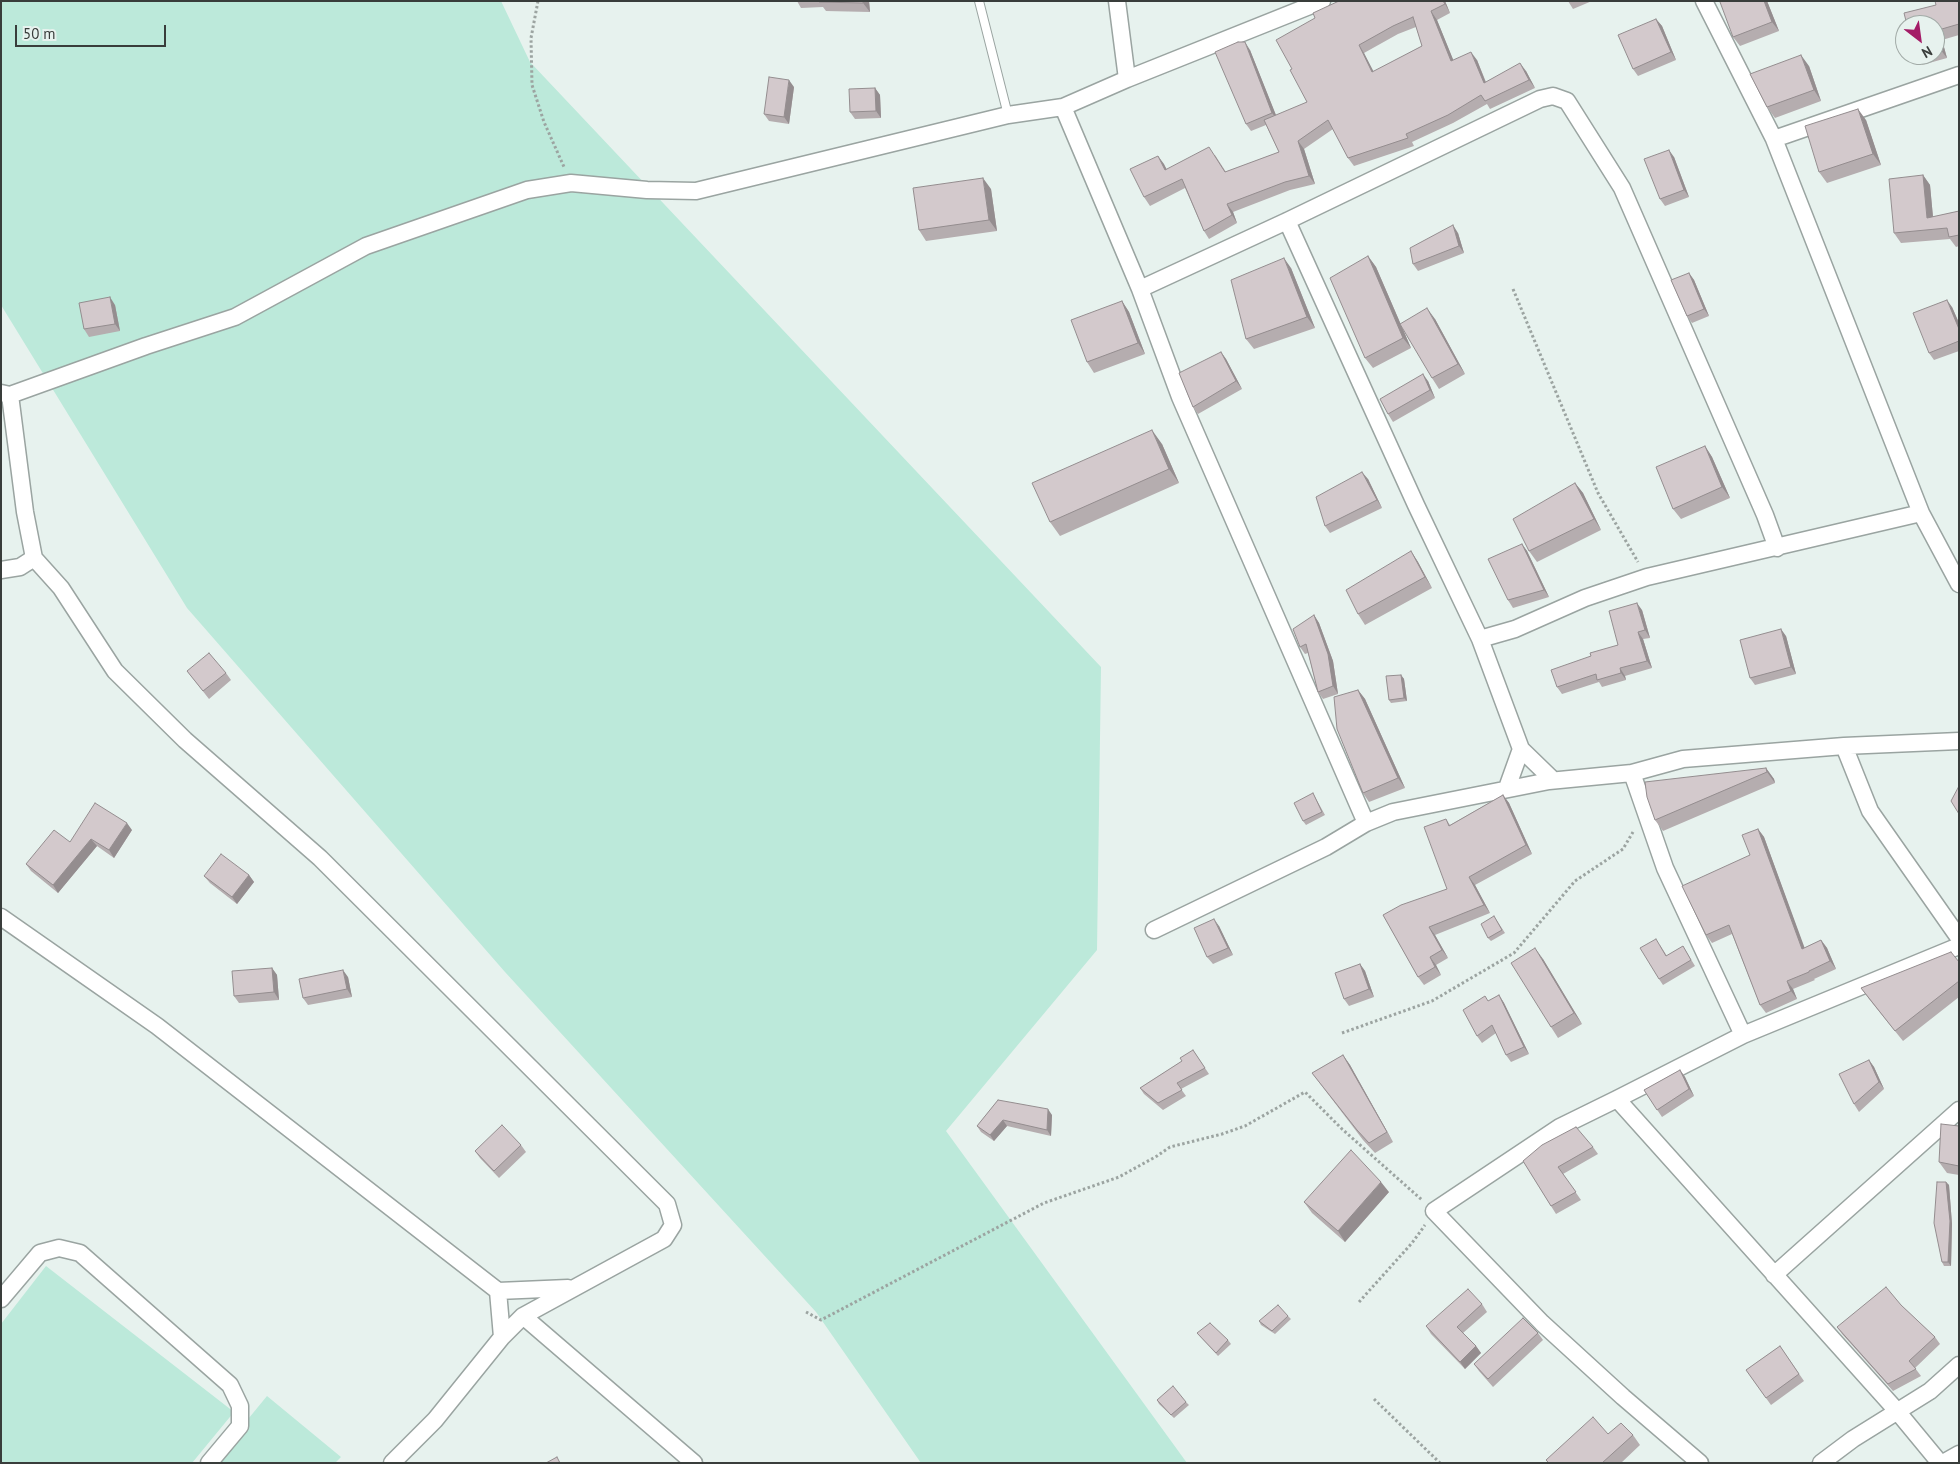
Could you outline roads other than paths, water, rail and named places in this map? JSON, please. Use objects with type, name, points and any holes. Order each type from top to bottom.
[{"type":"street","points":[[1117,1],[1127,79]]},
{"type":"street","points":[[392,1463],[435,1420],[502,1337],[523,1316],[664,1239],[673,1225],[667,1204],[320,858],[185,740],[115,671],[61,588],[34,558],[6,394],[235,316],[366,246],[527,190],[571,183],[647,190],[696,191],[1008,115],[1063,107],[1127,79],[1322,1]]},
{"type":"street","points":[[1704,1],[1774,139],[1921,513],[1959,584]]},
{"type":"street","points":[[1774,139],[1959,75]]},
{"type":"street","points":[[1140,289],[1287,221],[1540,99],[1553,96],[1567,101],[1622,188],[1777,548]]},
{"type":"street","points":[[1063,107],[1140,289],[1180,397],[1366,824]]},
{"type":"street","points":[[1287,221],[1416,505],[1480,639],[1521,749],[1553,780]]},
{"type":"street","points":[[1480,639],[1515,628],[1584,598],[1646,577],[1921,513]]},
{"type":"street","points":[[1,570],[20,567],[34,558]]},
{"type":"street","points":[[1154,930],[1326,847],[1366,824],[1392,812],[1553,780],[1632,773],[1683,760],[1844,746],[1959,741]]},
{"type":"street","points":[[1844,746],[1870,811],[1959,938]]},
{"type":"street","points":[[1507,788],[1521,749]]},
{"type":"street","points":[[1632,773],[1665,868],[1743,1035]]},
{"type":"street","points":[[1,917],[157,1026],[498,1291],[572,1288]]},
{"type":"street","points":[[1700,1463],[1542,1323],[1434,1211],[1560,1127],[1743,1035],[1959,946]]},
{"type":"street","points":[[1617,1099],[1897,1411],[1941,1463],[1959,1454]]},
{"type":"street","points":[[1774,1276],[1959,1110]]},
{"type":"street","points":[[1,1299],[40,1253],[59,1248],[80,1253],[230,1385],[240,1406],[240,1426],[209,1463]]},
{"type":"street","points":[[498,1291],[502,1337]]},
{"type":"street","points":[[523,1316],[694,1463]]},
{"type":"street","points":[[1821,1463],[1897,1411],[1930,1391],[1959,1365]]},
{"type":"lane","points":[[979,1],[1008,115]]}]
